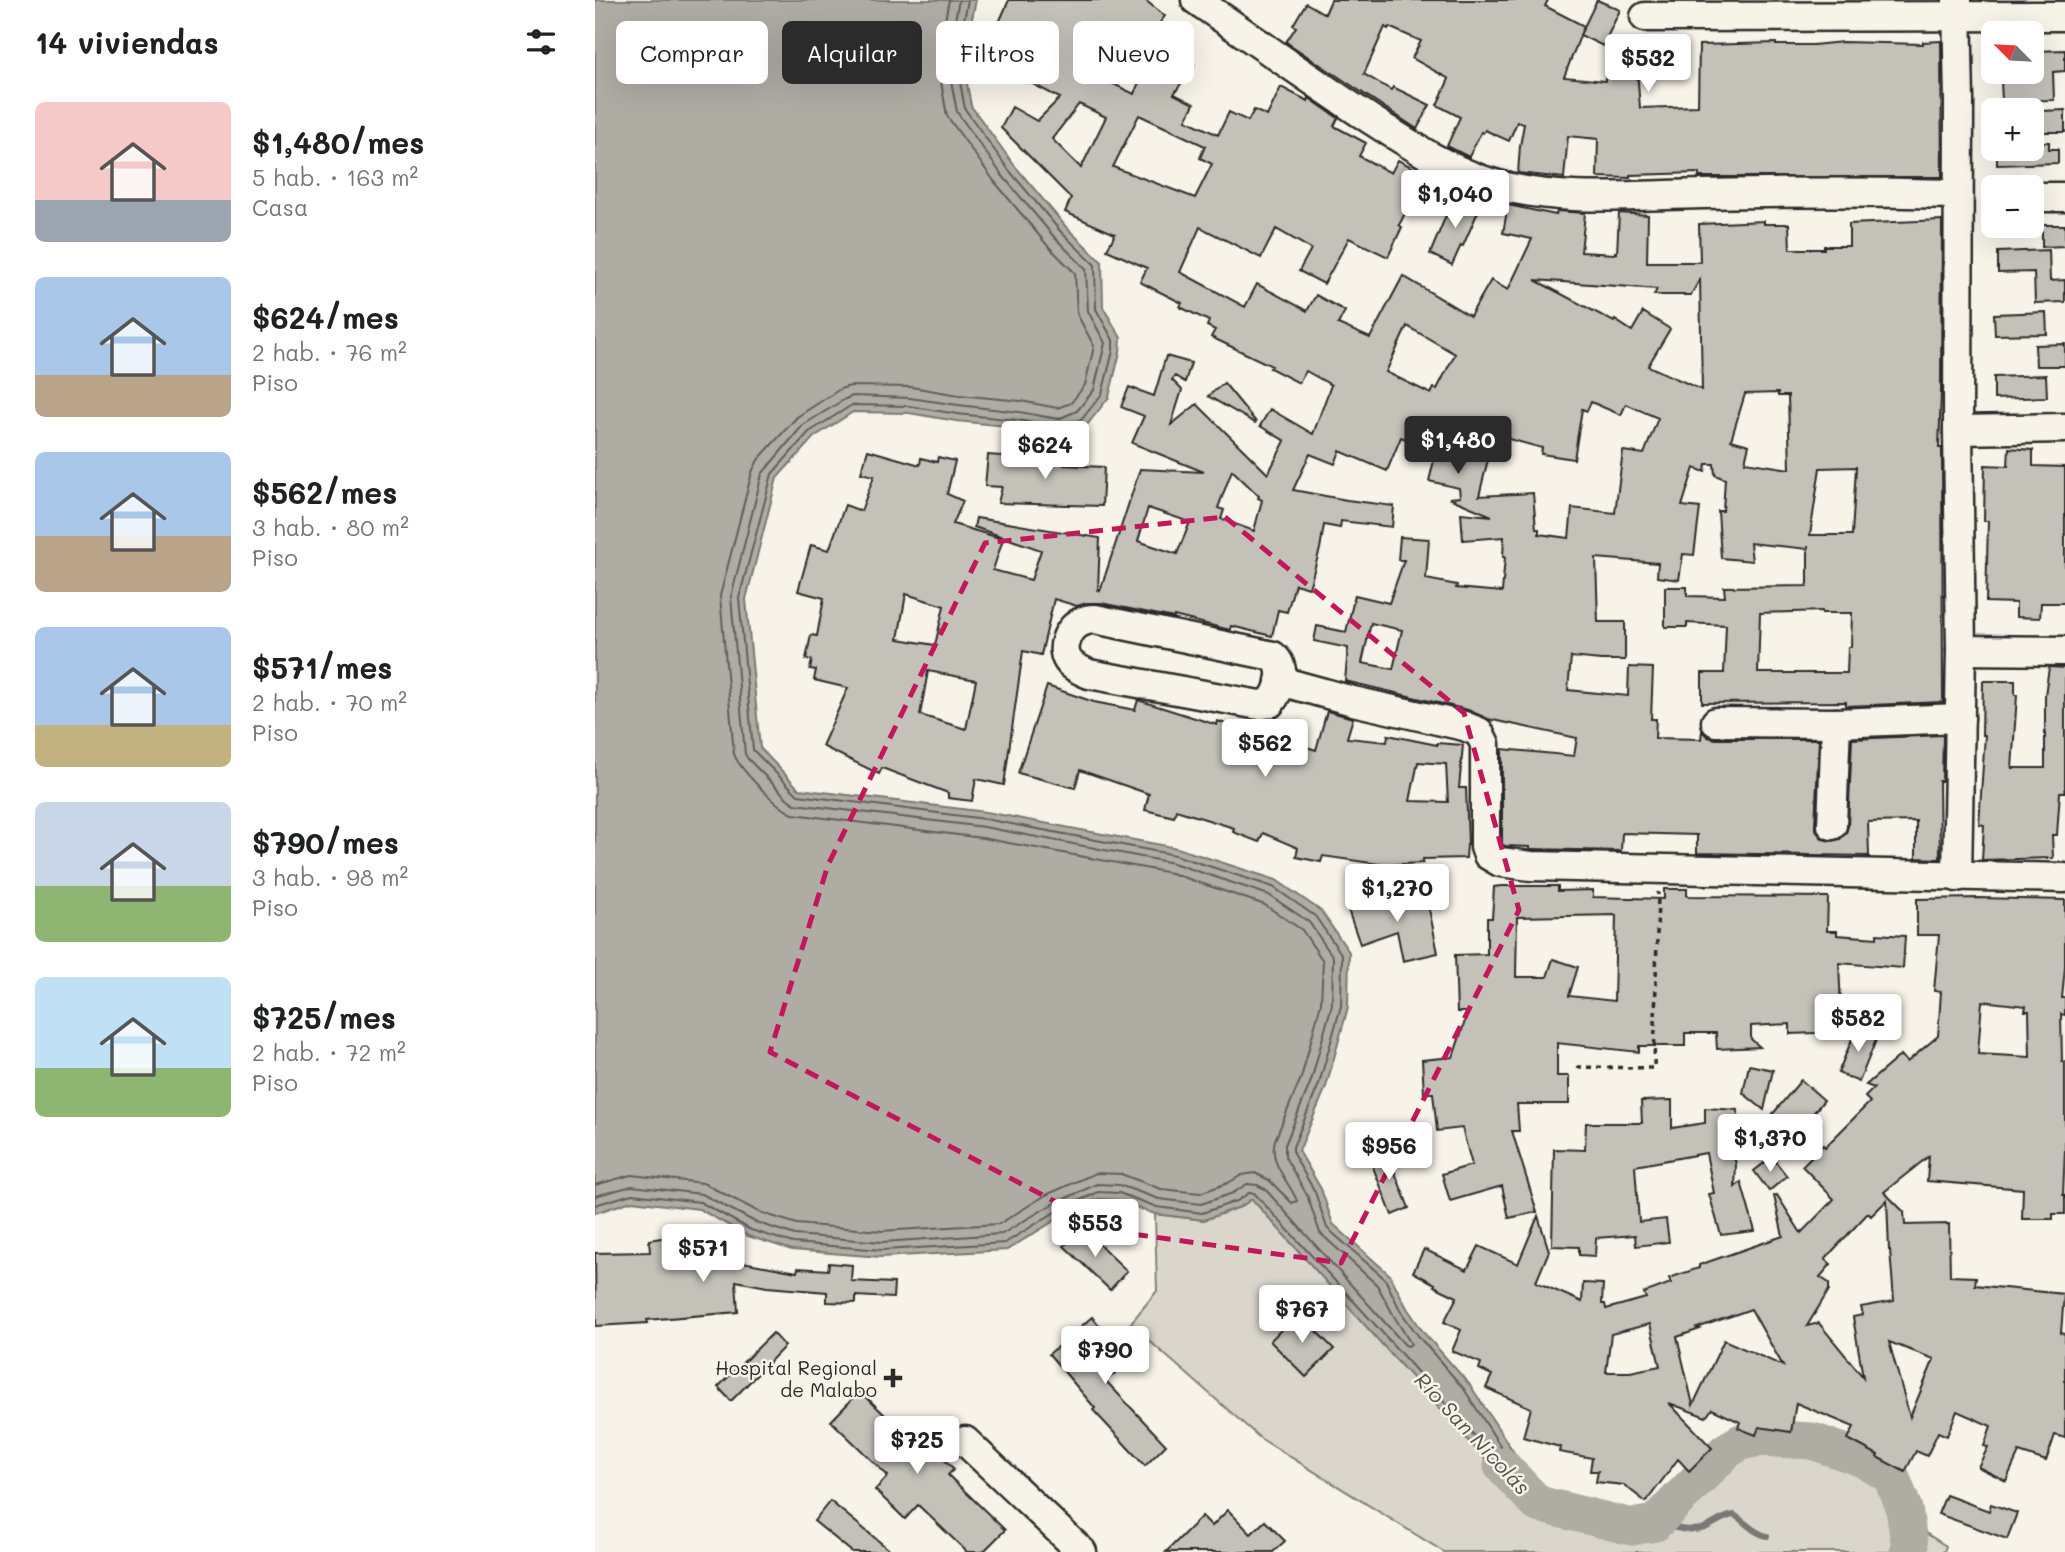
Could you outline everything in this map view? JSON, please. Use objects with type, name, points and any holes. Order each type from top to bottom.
[{"type":"street","points":[[1196,0],[1309,79],[1409,144],[1457,170],[1497,185],[1547,194],[1594,196],[1835,191],[1957,194]]},
{"type":"street","points":[[1957,7],[1961,650],[1957,877]]},
{"type":"street","points":[[1645,17],[1957,7],[2065,16]]},
{"type":"street","points":[[2044,197],[2065,197]]},
{"type":"street","points":[[1958,430],[2065,428]]},
{"type":"street","points":[[1095,619],[1273,656],[1278,660],[1280,681],[1279,692],[1271,703],[1259,705],[1089,674],[1067,660],[1064,650],[1072,628],[1082,621],[1095,619]]},
{"type":"street","points":[[1961,650],[2065,651]]},
{"type":"street","points":[[1280,681],[1479,732],[1485,744],[1485,848],[1493,860],[1531,866],[2065,878]]},
{"type":"street","points":[[1716,722],[1836,723],[1960,718]]},
{"type":"street","points":[[1832,825],[1836,723]]},
{"type":"street","points":[[965,1441],[1081,1552]]},
{"type":"path","points":[[1577,1067],[1654,1068],[1659,869]]},
{"type":"highlighted area","points":[[1225,517],[1464,713],[1519,910],[1341,1263],[1111,1231],[770,1052],[828,865],[985,543]]},
{"type":"shaded area","points":[[1252,1199],[1526,1505],[1549,1499],[1551,1503],[1639,1528],[1747,1429],[1808,1435],[1862,1458],[1895,1484],[1905,1520],[1946,1546],[1944,1552],[1444,1552],[1260,1438],[1130,1324],[1157,1291],[1155,1214],[1204,1220],[1240,1207]]},
{"type":"water","points":[[595,0],[976,0],[972,21],[936,21],[936,84],[967,84],[971,106],[1014,165],[1066,227],[1102,262],[1103,307],[1121,338],[1109,397],[1087,425],[1059,436],[1017,427],[909,413],[853,412],[814,437],[777,478],[746,599],[760,748],[799,789],[986,812],[1177,848],[1276,880],[1321,911],[1349,952],[1348,1007],[1326,1087],[1299,1151],[1321,1189],[1333,1224],[1390,1275],[1424,1333],[1470,1385],[1537,1488],[1549,1499],[1526,1505],[1252,1199],[1240,1207],[1204,1220],[1155,1214],[1116,1200],[1099,1199],[1059,1218],[1007,1250],[881,1257],[792,1250],[748,1236],[699,1209],[632,1201],[595,1213]]},
{"type":"building","points":[[1009,0],[1145,0],[1165,16],[1161,21],[1073,21],[1073,84],[1113,84],[1134,94],[1138,84],[1181,84],[1174,94],[1194,104],[1186,120],[1218,135],[1229,112],[1248,121],[1254,110],[1267,116],[1281,87],[1308,101],[1309,98],[1338,118],[1334,126],[1366,143],[1359,156],[1391,173],[1398,160],[1426,174],[1399,225],[1402,227],[1388,257],[1349,238],[1324,284],[1299,271],[1311,249],[1276,229],[1261,258],[1200,227],[1180,272],[1245,307],[1257,284],[1307,311],[1316,295],[1345,311],[1338,324],[1370,338],[1403,276],[1470,316],[1491,280],[1508,290],[1532,239],[1503,233],[1508,205],[1556,215],[1557,211],[1585,213],[1581,252],[1617,253],[1619,213],[1648,215],[1647,262],[1700,262],[1699,224],[1764,221],[1764,224],[1789,224],[1790,249],[1824,249],[1824,246],[1849,246],[1849,224],[1942,220],[1939,448],[1942,448],[1943,702],[1846,706],[1846,702],[1702,703],[1702,673],[1724,673],[1726,625],[1687,623],[1687,627],[1665,627],[1665,587],[1687,587],[1687,596],[1725,597],[1724,587],[1807,586],[1808,583],[1808,549],[1750,543],[1752,561],[1721,558],[1718,511],[1723,511],[1725,479],[1715,475],[1714,464],[1706,464],[1705,472],[1694,468],[1682,506],[1700,508],[1694,555],[1683,554],[1679,580],[1657,577],[1658,563],[1596,558],[1598,622],[1625,622],[1625,660],[1571,657],[1568,690],[1628,696],[1629,667],[1653,668],[1651,719],[1656,719],[1655,738],[1701,739],[1702,731],[1708,737],[1716,739],[1819,739],[1815,825],[1823,839],[1831,841],[1840,839],[1848,826],[1852,739],[1943,735],[1942,781],[1939,781],[1940,859],[1916,858],[1916,821],[1868,822],[1869,856],[1697,853],[1697,835],[1622,833],[1621,851],[1530,849],[1502,844],[1502,749],[1574,756],[1577,738],[1488,719],[1468,710],[1345,681],[1348,648],[1314,641],[1317,626],[1346,632],[1355,595],[1389,603],[1404,560],[1398,560],[1400,537],[1429,539],[1426,579],[1457,585],[1456,588],[1502,592],[1504,537],[1463,540],[1461,513],[1492,516],[1449,498],[1460,497],[1459,488],[1429,481],[1436,452],[1401,437],[1387,471],[1340,451],[1335,464],[1310,454],[1293,490],[1394,506],[1392,527],[1341,521],[1340,528],[1324,525],[1309,588],[1295,584],[1287,612],[1278,610],[1272,636],[1101,603],[1077,606],[1054,599],[1041,655],[1023,651],[1004,785],[976,779],[972,801],[948,798],[948,793],[882,768],[879,774],[822,746],[848,688],[814,680],[816,670],[810,669],[812,660],[806,659],[811,635],[817,636],[824,598],[798,591],[811,545],[829,550],[845,505],[861,511],[874,476],[861,473],[868,450],[920,465],[921,458],[937,462],[938,457],[955,461],[947,494],[963,501],[953,524],[1003,539],[993,570],[1031,580],[1041,550],[974,527],[976,518],[1100,538],[1100,591],[1140,469],[1204,472],[1132,443],[1144,416],[1121,407],[1129,387],[1154,396],[1166,356],[1191,363],[1185,382],[1175,376],[1172,380],[1182,390],[1171,425],[1197,404],[1268,474],[1285,441],[1260,426],[1270,409],[1313,434],[1331,385],[1306,371],[1299,383],[1270,368],[1272,366],[1211,337],[1215,330],[1207,326],[1209,321],[1180,307],[1182,303],[1140,282],[1147,268],[1107,250],[1115,234],[1065,212],[1071,198],[1001,128],[1012,107],[1037,121],[1060,98],[1033,84],[1059,84],[1059,21],[1000,21]],"holes":[[[1079,104],[1106,117],[1081,168],[1052,139]],[[1139,115],[1205,146],[1200,158],[1212,164],[1195,198],[1113,167]],[[1700,279],[1702,390],[1648,366],[1670,329],[1643,312],[1632,331],[1535,280],[1657,289],[1654,295],[1691,295]],[[1407,326],[1455,354],[1437,389],[1434,388],[1431,394],[1386,372]],[[1778,393],[1778,396],[1788,396],[1790,469],[1745,462],[1749,445],[1731,440],[1745,394]],[[1591,402],[1621,415],[1626,404],[1658,418],[1644,454],[1623,451],[1615,513],[1572,508],[1569,538],[1539,534],[1539,529],[1536,529],[1533,493],[1479,496],[1494,435],[1542,448],[1541,454],[1574,459],[1582,409],[1587,411]],[[1856,467],[1852,535],[1810,535],[1820,468]],[[1232,470],[1262,500],[1254,531],[1221,519],[1224,510],[1218,508]],[[1148,508],[1190,522],[1177,554],[1138,541]],[[906,594],[944,606],[935,645],[898,639]],[[1760,613],[1852,613],[1847,673],[1758,673]],[[1371,623],[1402,630],[1393,669],[1362,663]],[[928,671],[976,680],[966,729],[920,715]]]},
{"type":"building","points":[[1331,0],[1548,0],[1545,6],[1584,26],[1564,77],[1605,81],[1608,46],[1639,48],[1637,69],[1640,108],[1698,106],[1699,45],[1813,45],[1843,42],[1923,44],[1941,41],[1942,177],[1699,177],[1699,173],[1630,175],[1630,178],[1597,177],[1598,139],[1568,136],[1564,178],[1518,173],[1524,124],[1517,122],[1509,141],[1485,130],[1481,132],[1469,157],[1447,146],[1460,117],[1437,105],[1449,79],[1412,58],[1421,41],[1385,27],[1364,74],[1391,90],[1393,87],[1430,105],[1417,129],[1286,42],[1306,3],[1325,14]]},
{"type":"building","points":[[1597,0],[1620,10],[1603,46],[1580,35]]},
{"type":"building","points":[[2065,50],[2065,71],[2053,72],[2054,100],[2002,98],[2001,84],[2044,84],[2044,51]]},
{"type":"building","points":[[2065,110],[2065,132],[2044,132],[2044,111]]},
{"type":"building","points":[[2044,142],[2049,142],[2049,149],[2058,149],[2058,163],[1997,165],[1997,161],[2044,161]]},
{"type":"building","points":[[1454,196],[1480,207],[1452,265],[1430,254]]},
{"type":"building","points":[[2044,225],[2065,225],[2065,246],[2042,247]]},
{"type":"building","points":[[2049,250],[2050,281],[2065,280],[2065,302],[2035,303],[2034,272],[1998,273],[1998,252]]},
{"type":"building","points":[[2046,312],[2047,334],[1995,335],[1994,314]]},
{"type":"building","points":[[2065,344],[2065,366],[2036,366],[2035,345]]},
{"type":"building","points":[[2046,375],[2047,397],[1994,399],[1994,377]]},
{"type":"building","points":[[1224,383],[1256,422],[1255,423],[1208,396]]},
{"type":"building","points":[[2009,448],[2033,450],[2033,466],[2065,467],[2065,603],[2041,603],[2040,618],[2016,617],[2016,603],[1986,602],[1988,521],[1984,521],[1985,465],[2008,466]]},
{"type":"building","points":[[1031,450],[1065,456],[1064,465],[1104,467],[1102,506],[998,503],[1002,487],[985,486],[988,455],[1030,458]]},
{"type":"building","points":[[2049,667],[2065,668],[2065,792],[2060,792],[2057,835],[2052,835],[2053,858],[1982,860],[1984,825],[1979,824],[1985,735],[1982,735],[1983,681],[2015,681],[2017,695],[2012,768],[2045,768],[2045,695]]},
{"type":"building","points":[[1047,686],[1094,702],[1135,710],[1138,700],[1217,725],[1218,721],[1260,737],[1261,732],[1316,750],[1327,711],[1353,718],[1347,738],[1387,742],[1388,735],[1437,745],[1463,745],[1459,788],[1466,788],[1466,858],[1423,859],[1423,863],[1385,865],[1323,856],[1321,862],[1296,857],[1298,848],[1263,833],[1259,842],[1233,832],[1234,828],[1176,810],[1174,817],[1145,810],[1149,794],[1080,770],[1075,788],[1018,773]],"holes":[[[1418,762],[1446,764],[1448,802],[1410,801]]]},
{"type":"building","points":[[1558,886],[1558,891],[1593,890],[1593,897],[1664,899],[1664,889],[1687,889],[1687,896],[1828,897],[1827,931],[1837,931],[1837,935],[1877,938],[1877,934],[1905,936],[1903,968],[1839,963],[1842,1032],[1790,1034],[1790,1024],[1751,1026],[1751,1039],[1760,1047],[1717,1049],[1716,1033],[1685,1033],[1685,1046],[1639,1046],[1639,1052],[1557,1043],[1557,1076],[1569,1076],[1569,1104],[1517,1104],[1519,1131],[1512,1131],[1537,1212],[1509,1218],[1502,1186],[1450,1201],[1442,1174],[1472,1165],[1462,1128],[1437,1131],[1433,1093],[1424,1093],[1422,1060],[1453,1057],[1468,1012],[1457,1012],[1455,955],[1487,954],[1487,918],[1492,918],[1494,887]],"holes":[[[1616,915],[1614,1001],[1569,996],[1578,967],[1553,959],[1547,977],[1516,977],[1517,917]]]},
{"type":"building","points":[[1426,894],[1438,953],[1403,961],[1397,931],[1360,944],[1347,907],[1378,896],[1381,904]]},
{"type":"building","points":[[1917,899],[2065,900],[2062,998],[2065,998],[2065,1015],[2061,1014],[2062,1062],[2065,1062],[2065,1214],[2053,1214],[2053,1219],[2022,1219],[2023,1189],[1927,1181],[1929,1156],[1884,1192],[1904,1212],[1905,1225],[1949,1224],[1950,1276],[1976,1277],[1975,1285],[2064,1294],[2061,1333],[2065,1334],[2065,1438],[2055,1435],[2046,1461],[2019,1452],[2006,1481],[1978,1467],[1988,1447],[1984,1446],[1991,1426],[1957,1411],[1947,1436],[1938,1432],[1927,1456],[1916,1451],[1905,1472],[1848,1439],[1854,1427],[1796,1403],[1791,1432],[1759,1427],[1756,1435],[1738,1428],[1740,1422],[1712,1409],[1706,1417],[1669,1403],[1712,1448],[1689,1471],[1678,1459],[1646,1502],[1624,1485],[1596,1482],[1598,1471],[1590,1471],[1592,1458],[1559,1452],[1560,1447],[1523,1437],[1531,1408],[1486,1388],[1492,1375],[1479,1369],[1481,1363],[1452,1351],[1461,1330],[1444,1322],[1457,1297],[1413,1272],[1424,1249],[1467,1270],[1479,1246],[1518,1264],[1538,1216],[1549,1251],[1536,1282],[1582,1302],[1583,1283],[1603,1284],[1602,1304],[1605,1304],[1606,1309],[1646,1298],[1644,1293],[1671,1283],[1669,1278],[1699,1268],[1699,1265],[1783,1236],[1774,1196],[1777,1195],[1801,1233],[1834,1199],[1802,1166],[1870,1102],[1865,1097],[1874,1088],[1866,1085],[1901,1055],[1907,1062],[1938,1036],[1941,992],[1934,991],[1939,935],[1917,935]],"holes":[[[1982,1001],[2026,1006],[2025,1011],[2029,1011],[2030,1057],[1978,1054]],[[1887,1200],[1894,1301],[1861,1307],[1863,1315],[1853,1317],[1863,1377],[1819,1323],[1807,1326],[1829,1290],[1829,1283],[1820,1277],[1831,1264],[1825,1259],[1868,1213],[1871,1216]],[[1751,1309],[1783,1366],[1724,1340],[1693,1405],[1677,1337],[1700,1329],[1697,1328]],[[1650,1324],[1660,1366],[1630,1372],[1606,1372],[1611,1334]],[[1889,1342],[1934,1359],[1910,1417]]]},
{"type":"building","points":[[1857,1027],[1878,1035],[1859,1082],[1838,1073]]},
{"type":"building","points":[[1749,1065],[1773,1070],[1764,1110],[1743,1093]]},
{"type":"building","points":[[1801,1080],[1824,1100],[1795,1136],[1771,1116]]},
{"type":"building","points":[[1672,1100],[1672,1128],[1705,1123],[1705,1108],[1738,1110],[1736,1149],[1729,1139],[1736,1164],[1735,1187],[1741,1182],[1755,1231],[1721,1235],[1709,1194],[1714,1193],[1706,1153],[1635,1166],[1639,1222],[1666,1219],[1669,1242],[1636,1246],[1635,1235],[1596,1238],[1595,1256],[1579,1255],[1579,1247],[1552,1246],[1554,1149],[1585,1150],[1586,1123],[1642,1123],[1641,1101]]},
{"type":"building","points":[[1386,1150],[1409,1208],[1392,1215],[1369,1157]]},
{"type":"building","points":[[1772,1157],[1787,1176],[1769,1191],[1754,1171]]},
{"type":"building","points":[[1081,1227],[1127,1271],[1110,1290],[1064,1246]]},
{"type":"building","points":[[673,1236],[675,1252],[710,1253],[710,1256],[797,1272],[798,1268],[828,1270],[829,1263],[852,1265],[851,1281],[894,1283],[893,1298],[856,1296],[856,1303],[827,1302],[827,1292],[767,1287],[736,1281],[738,1312],[647,1320],[648,1323],[596,1326],[595,1253],[650,1252],[649,1240]]},
{"type":"building","points":[[1298,1313],[1334,1349],[1306,1377],[1270,1341]]},
{"type":"building","points":[[1092,1317],[1130,1360],[1106,1381],[1166,1445],[1145,1466],[1093,1410],[1095,1408],[1049,1354]]},
{"type":"building","points":[[773,1333],[785,1346],[731,1401],[718,1387]]},
{"type":"building","points":[[860,1391],[917,1446],[923,1439],[954,1469],[948,1475],[1005,1530],[983,1552],[967,1552],[918,1505],[905,1519],[875,1490],[888,1476],[831,1421]]},
{"type":"building","points":[[1946,1495],[1989,1511],[1991,1504],[2017,1513],[2007,1539],[1938,1514]]},
{"type":"building","points":[[830,1501],[892,1552],[852,1552],[814,1521]]},
{"type":"building","points":[[1228,1510],[1251,1534],[1265,1521],[1285,1541],[1273,1552],[1166,1552],[1202,1516],[1212,1526]]},
{"type":"waterway","name":"Río San Nicolás","points":[[1502,1466],[1538,1504],[1632,1527],[1655,1523],[1726,1451],[1741,1442],[1759,1438],[1812,1441],[1861,1458],[1891,1476],[1904,1509],[1910,1548],[1908,1552]]},
{"type":"waterway","points":[[1655,1523],[1694,1530],[1734,1515],[1767,1536]]},
{"type":"place","name":"Hospital Regional de Malabo","points":[[893,1378]]}]
